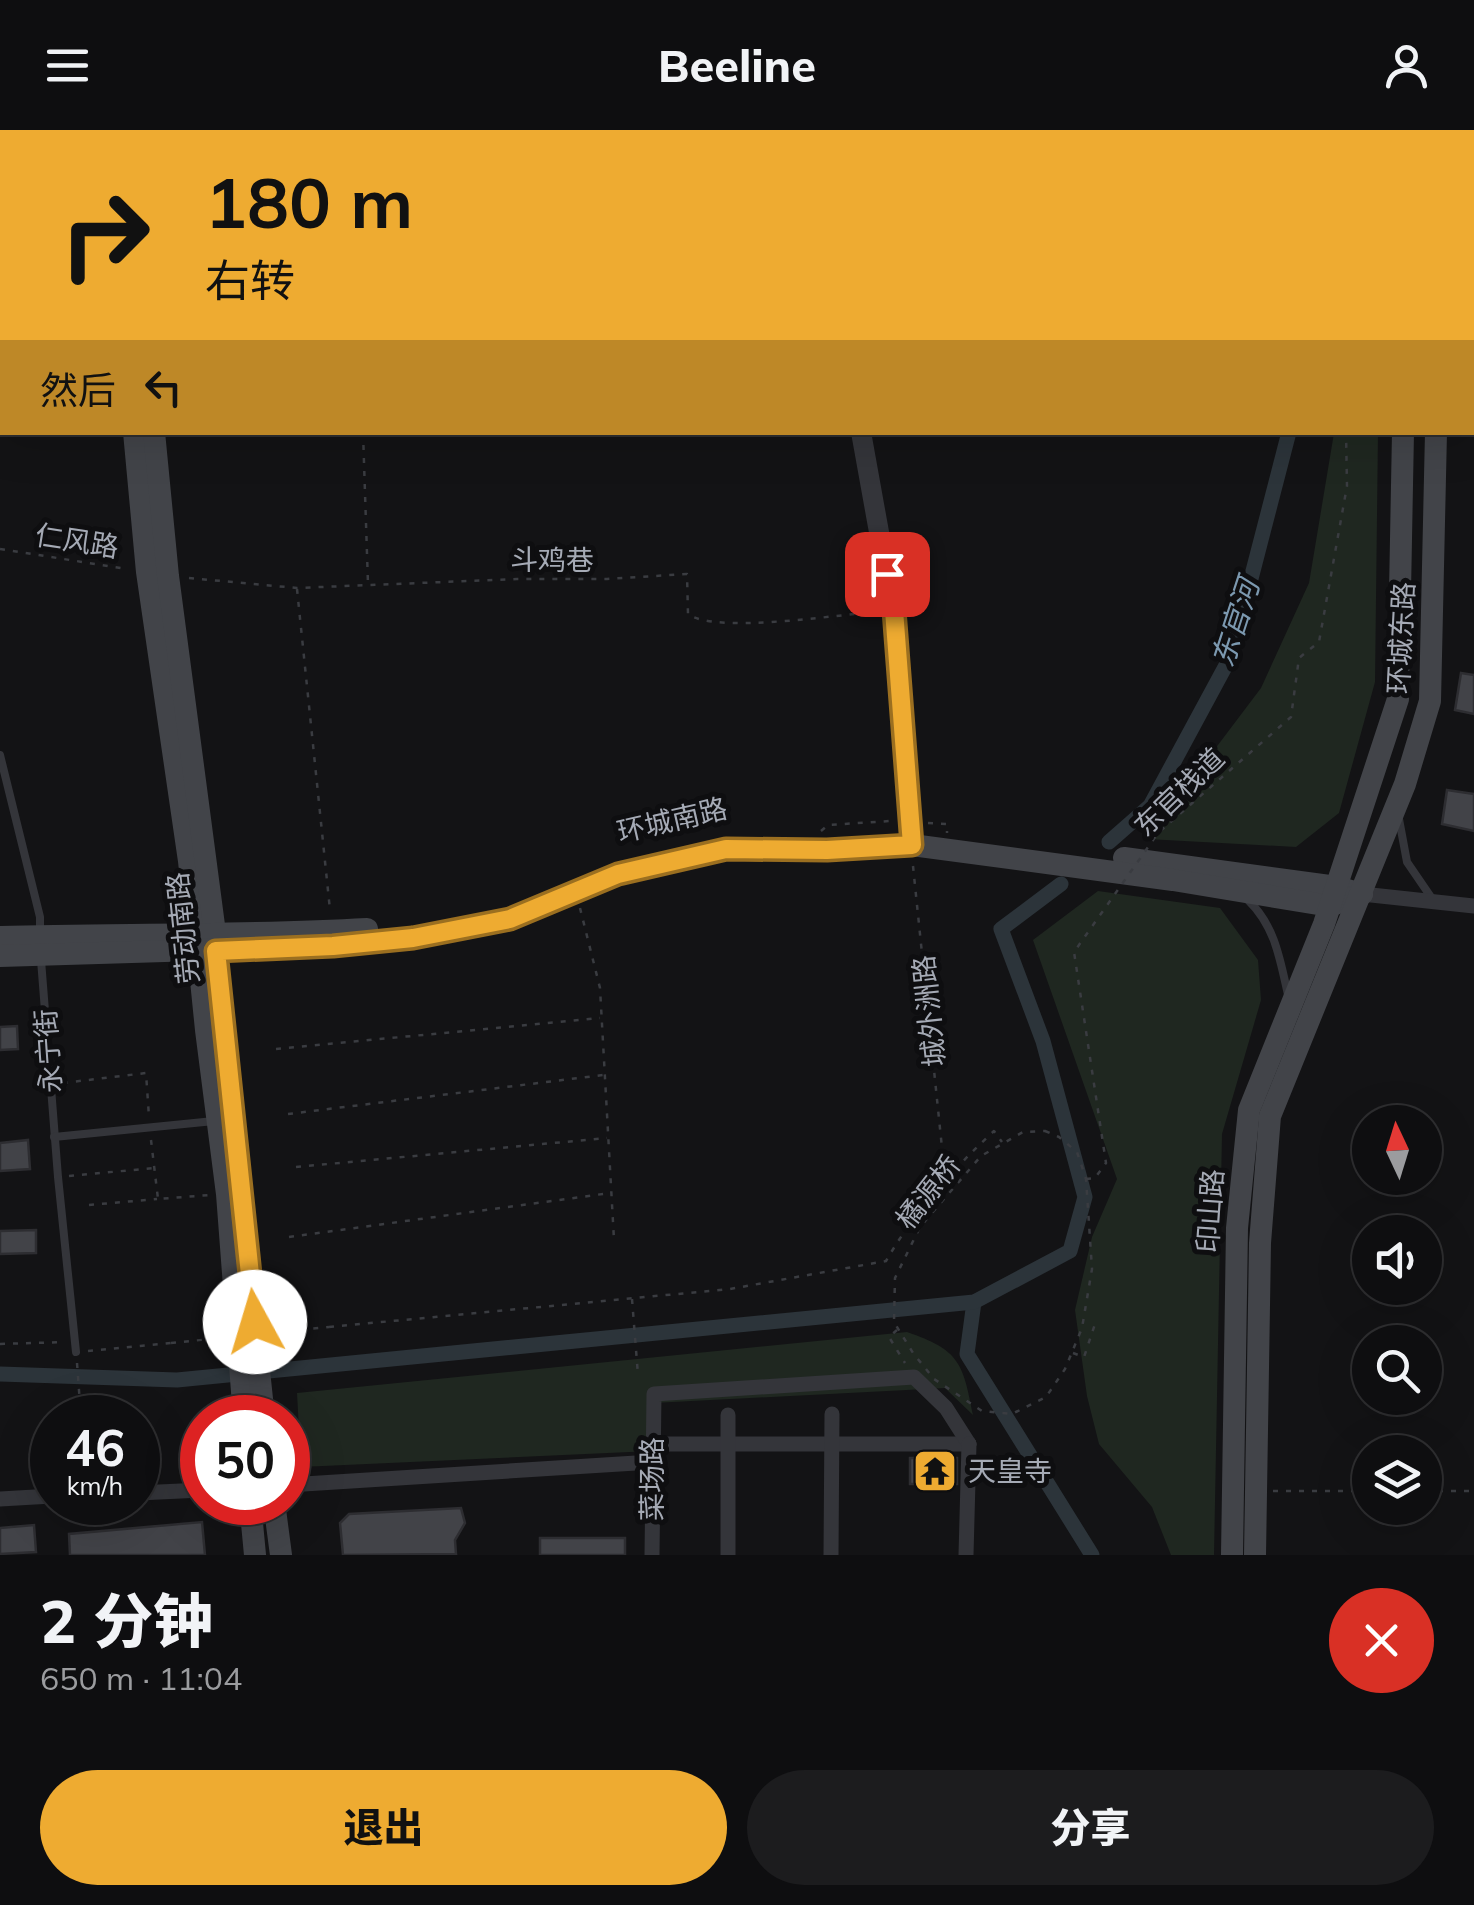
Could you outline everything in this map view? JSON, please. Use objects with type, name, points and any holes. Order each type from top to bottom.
[{"type":"main road","name":"劳动南路","points":[[135,435],[158,574],[206,942],[246,1322]]},
{"type":"main road","name":"劳动南路","points":[[154,435],[158,574]]},
{"type":"main road","name":"环城东路","points":[[1334,897],[1398,700],[1403,435]]},
{"type":"main road","name":"环城东路","points":[[1362,894],[1405,784],[1430,701],[1436,435]]},
{"type":"main road","name":"环城南路","points":[[0,936],[40,945],[206,942],[423,924],[506,905],[573,882],[617,861],[726,834],[912,839],[1161,862],[1334,897],[1362,894]]},
{"type":"main road","points":[[206,942],[333,946],[413,938],[510,919],[618,874],[726,849],[827,850],[912,839],[1237,890],[1334,897]]},
{"type":"main road","name":"印山路","points":[[1256,1555],[1260,1242],[1270,1116],[1362,894]]},
{"type":"main road","name":"印山路","points":[[1232,1555],[1236,1228],[1249,1110],[1334,897]]},
{"type":"main road","name":"劳动南路","points":[[206,942],[218,1121],[246,1322]]},
{"type":"main road","points":[[0,956],[40,945]]},
{"type":"main road","points":[[246,1322],[252,1395]]},
{"type":"main road","points":[[253,1525],[256,1555]]},
{"type":"main road","points":[[277,1525],[281,1555]]},
{"type":"street","points":[[862,435],[894,610],[912,839]]},
{"type":"street","points":[[1362,894],[1474,906]]},
{"type":"street","points":[[914,1377],[946,1408],[970,1444],[966,1555]]},
{"type":"street","name":"菜场路","points":[[652,1555],[654,1394],[914,1377]]},
{"type":"street","points":[[831,1555],[832,1414]]},
{"type":"street","points":[[728,1415],[728,1555]]},
{"type":"street","points":[[653,1444],[970,1444]]},
{"type":"street","points":[[310,1483],[652,1462]]},
{"type":"street","points":[[0,1499],[30,1497]]},
{"type":"lane","name":"永宁街","points":[[0,755],[40,916],[54,1137],[76,1352]]},
{"type":"lane","points":[[1405,784],[1398,826],[1407,862],[1434,900]]},
{"type":"lane","points":[[1237,890],[1261,912],[1276,940],[1291,1006]]},
{"type":"lane","points":[[54,1137],[218,1121]]},
{"type":"path","points":[[363,435],[368,586]]},
{"type":"path","name":"东官栈道","points":[[1086,1179],[1095,1178],[1106,1163],[1074,952],[1158,832],[1291,717],[1298,658],[1319,642],[1347,486],[1346,435]]},
{"type":"path","name":"仁风路","points":[[0,548],[158,574]]},
{"type":"path","name":"斗鸡巷","points":[[158,574],[297,588],[687,574],[688,614],[696,620],[752,623],[894,610]]},
{"type":"path","points":[[297,588],[332,930]]},
{"type":"path","name":"城外洲路","points":[[912,839],[945,1178]]},
{"type":"path","points":[[576,894],[600,988],[614,1240]]},
{"type":"path","points":[[276,1050],[602,1018]]},
{"type":"path","points":[[50,1084],[146,1074],[158,1199]]},
{"type":"path","points":[[288,1114],[605,1075]]},
{"type":"path","points":[[171,1343],[730,1288],[886,1261],[908,1224],[945,1178],[994,1131],[1003,1143]]},
{"type":"path","name":"橘源桥","points":[[1045,1131],[1059,1137],[1077,1152],[1086,1179],[1092,1269],[1082,1328],[1072,1353],[1046,1398],[1012,1414],[982,1411],[934,1378],[898,1329],[894,1322],[895,1278],[920,1227],[982,1156],[1022,1132],[1045,1131]]},
{"type":"path","points":[[296,1167],[608,1138]]},
{"type":"path","points":[[58,1176],[154,1168]]},
{"type":"path","points":[[289,1237],[611,1192]]},
{"type":"path","points":[[89,1205],[227,1194]]},
{"type":"path","points":[[632,1298],[638,1375]]},
{"type":"path","points":[[1072,1353],[1084,1357],[1096,1321]]},
{"type":"path","points":[[898,1329],[889,1337],[914,1377]]},
{"type":"path","points":[[76,1352],[79,1395]]},
{"type":"path","points":[[1256,1492],[1352,1491]]},
{"type":"path","points":[[1442,1491],[1474,1491]]},
{"type":"shaded area","points":[[1334,435],[1378,435],[1375,682],[1339,813],[1296,847],[1147,839],[1261,688],[1309,583]]},
{"type":"shaded area","points":[[1098,891],[1220,908],[1258,960],[1261,1000],[1222,1134],[1214,1555],[1171,1555],[1152,1507],[1099,1444],[1087,1396],[1075,1310],[1092,1237],[1117,1179],[1033,940]]},
{"type":"shaded area","points":[[907,1332],[938,1345],[956,1360],[966,1382],[973,1415],[945,1388],[653,1403],[652,1451],[310,1467],[310,1395],[297,1393]]},
{"type":"building","points":[[1461,673],[1474,675],[1474,714],[1455,710]]},
{"type":"building","points":[[1447,790],[1474,794],[1474,831],[1442,824]]},
{"type":"building","points":[[17,1026],[18,1049],[0,1050],[0,1027]]},
{"type":"building","points":[[28,1140],[30,1169],[0,1171],[0,1143]]},
{"type":"building","points":[[36,1230],[36,1253],[0,1254],[0,1231]]},
{"type":"building","name":"天皇寺","points":[[910,1458],[957,1458],[957,1484],[910,1484]]},
{"type":"building","points":[[461,1508],[465,1523],[455,1540],[456,1554],[343,1555],[340,1523],[349,1514]]},
{"type":"building","points":[[34,1525],[36,1552],[0,1554],[0,1528]]},
{"type":"building","points":[[202,1525],[205,1555],[70,1555],[69,1534]]},
{"type":"building","points":[[540,1538],[625,1538],[625,1555],[540,1555]]},
{"type":"waterway","name":"东官河","points":[[1109,842],[1150,806],[1231,656],[1288,435]]},
{"type":"waterway","points":[[0,1374],[177,1380],[974,1302],[1070,1251],[1085,1197],[1043,1041],[1001,929],[1061,884]]},
{"type":"waterway","points":[[974,1302],[967,1354],[1092,1555]]},
{"type":"place","name":"天皇寺","points":[[935,1471]]},
{"type":"route","points":[[255,1322],[216,951],[413,938],[510,919],[618,874],[726,849],[827,850],[912,845],[894,610],[887,574]]}]
